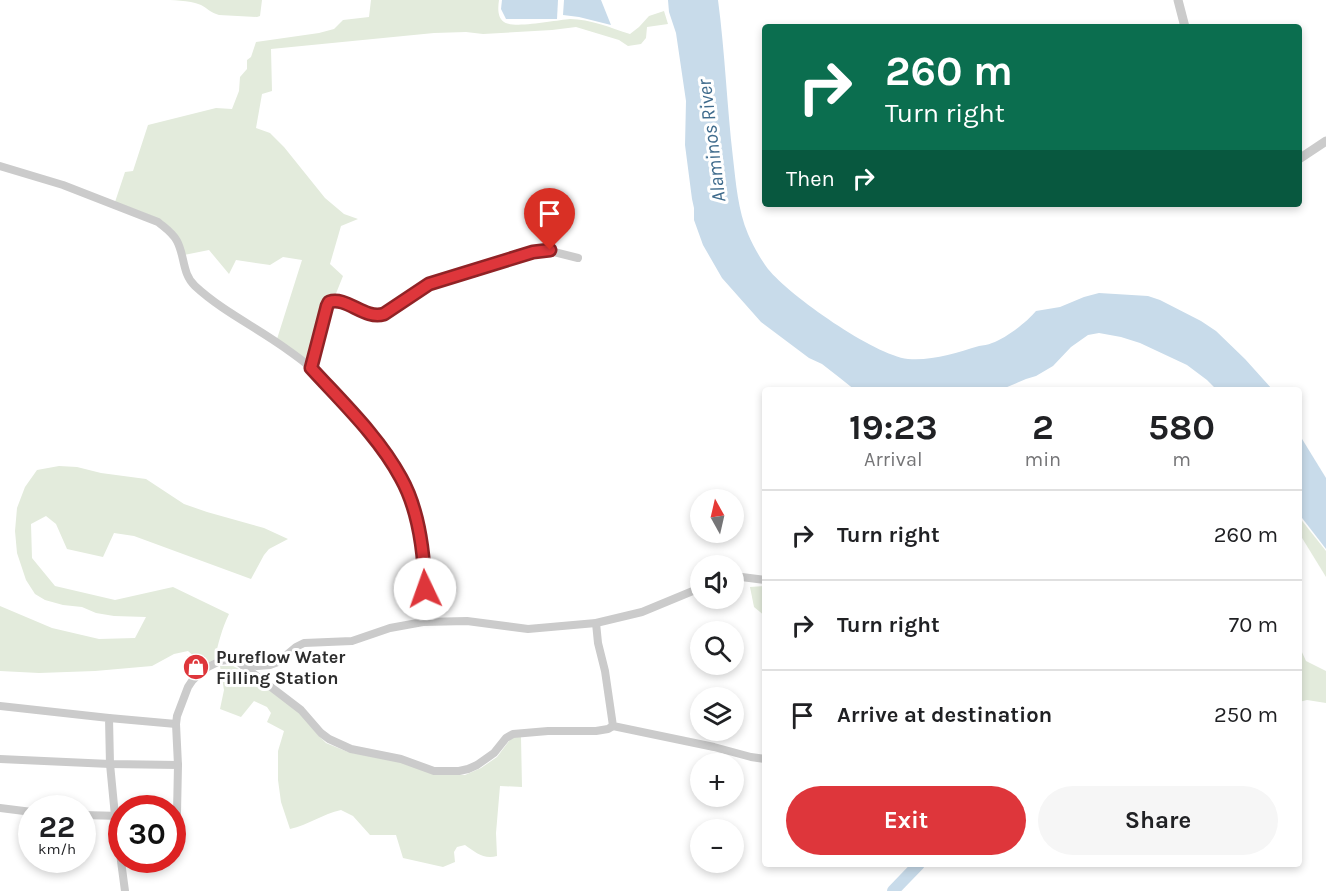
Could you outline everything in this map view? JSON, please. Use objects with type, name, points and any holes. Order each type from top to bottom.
[{"type":"street","points":[[1178,0],[1184,24]]},
{"type":"street","points":[[1302,157],[1326,141]]},
{"type":"street","points":[[0,166],[63,185],[158,222],[171,231],[177,240],[187,276],[193,285],[311,368],[384,451],[405,486],[422,541],[425,589],[423,622]]},
{"type":"street","points":[[311,368],[327,306],[332,300],[338,300],[368,313],[379,315],[429,284],[533,252],[550,250],[578,258]]},
{"type":"street","points":[[744,577],[762,580]]},
{"type":"street","points":[[177,795],[177,716],[188,687],[198,674],[212,664],[227,660],[257,666],[270,665],[304,644],[352,641],[390,628],[423,622],[467,621],[528,629],[596,623],[642,612],[690,592]]},
{"type":"street","points":[[596,623],[613,726]]},
{"type":"street","points":[[240,663],[301,710],[329,739],[351,750],[401,759],[434,771],[468,769],[486,760],[506,738],[513,734],[596,731],[613,726],[762,759]]},
{"type":"street","points":[[0,706],[176,724]]},
{"type":"street","points":[[109,718],[110,764],[115,795]]},
{"type":"street","points":[[0,759],[178,765]]},
{"type":"street","points":[[0,808],[18,810]]},
{"type":"street","points":[[124,873],[126,891]]},
{"type":"green space","points":[[160,0],[262,0],[260,16],[257,17],[219,15],[196,3]]},
{"type":"green space","points":[[371,0],[499,0],[500,17],[504,22],[517,25],[578,19],[630,34],[649,16],[664,11],[668,24],[647,27],[646,38],[641,44],[628,46],[619,40],[576,27],[483,34],[434,33],[271,49],[272,91],[262,94],[256,128],[270,133],[284,147],[325,198],[344,214],[358,219],[341,226],[330,264],[343,276],[335,296],[329,299],[310,364],[277,339],[302,260],[283,257],[270,265],[236,260],[229,274],[209,250],[184,255],[178,238],[167,224],[115,202],[125,172],[133,171],[148,125],[216,108],[232,109],[239,91],[240,77],[247,69],[247,60],[251,57],[256,42],[319,33],[334,29],[343,20],[369,17]]},
{"type":"green space","points":[[59,466],[146,479],[184,504],[264,528],[288,539],[269,549],[251,579],[134,536],[114,533],[103,557],[67,549],[56,524],[46,516],[31,524],[32,558],[55,586],[115,600],[173,587],[229,614],[220,636],[215,659],[204,665],[188,651],[174,654],[152,666],[39,673],[0,671],[0,606],[52,628],[99,639],[135,638],[146,617],[96,613],[82,607],[45,600],[35,594],[26,580],[17,553],[15,531],[17,508],[25,487],[37,470]]},
{"type":"green space","points":[[1302,521],[1326,551],[1326,577],[1302,538]]},
{"type":"green space","points":[[762,586],[762,614],[754,607],[750,587]]},
{"type":"green space","points":[[1302,652],[1306,661],[1326,671],[1326,703],[1302,701]]},
{"type":"green space","points":[[220,666],[233,666],[245,672],[301,713],[326,743],[348,752],[405,763],[430,773],[465,775],[497,757],[512,737],[521,737],[522,787],[500,786],[496,833],[497,856],[484,856],[465,845],[457,847],[454,852],[455,862],[443,867],[403,858],[396,835],[370,835],[353,816],[341,810],[290,829],[281,802],[278,780],[278,751],[284,731],[267,722],[271,713],[267,707],[254,701],[241,717],[220,709],[224,690]]},
{"type":"water","points":[[502,0],[558,0],[557,19],[506,19],[501,9]]},
{"type":"water","points":[[564,0],[601,0],[611,25],[563,15]]},
{"type":"water","name":"Alaminos River","points":[[668,0],[718,0],[735,177],[748,234],[768,269],[794,294],[834,323],[893,355],[908,359],[926,359],[990,344],[1016,329],[1036,311],[1060,307],[1084,297],[1099,293],[1148,296],[1201,321],[1216,331],[1270,387],[1214,387],[1187,365],[1140,343],[1099,333],[1088,335],[1071,347],[1053,366],[1036,376],[1007,387],[851,387],[761,322],[722,278],[703,245],[694,220],[685,145],[686,101],[676,33],[669,12]]},
{"type":"water","points":[[1302,439],[1326,478],[1326,549],[1302,518]]},
{"type":"waterway","points":[[893,891],[916,867]]},
{"type":"place","name":"Pureflow Water Filling Station","points":[[196,667]]},
{"type":"route","points":[[425,589],[422,541],[409,495],[401,478],[384,451],[311,368],[327,306],[332,300],[338,300],[374,315],[384,314],[429,284],[533,252],[550,250]]}]
